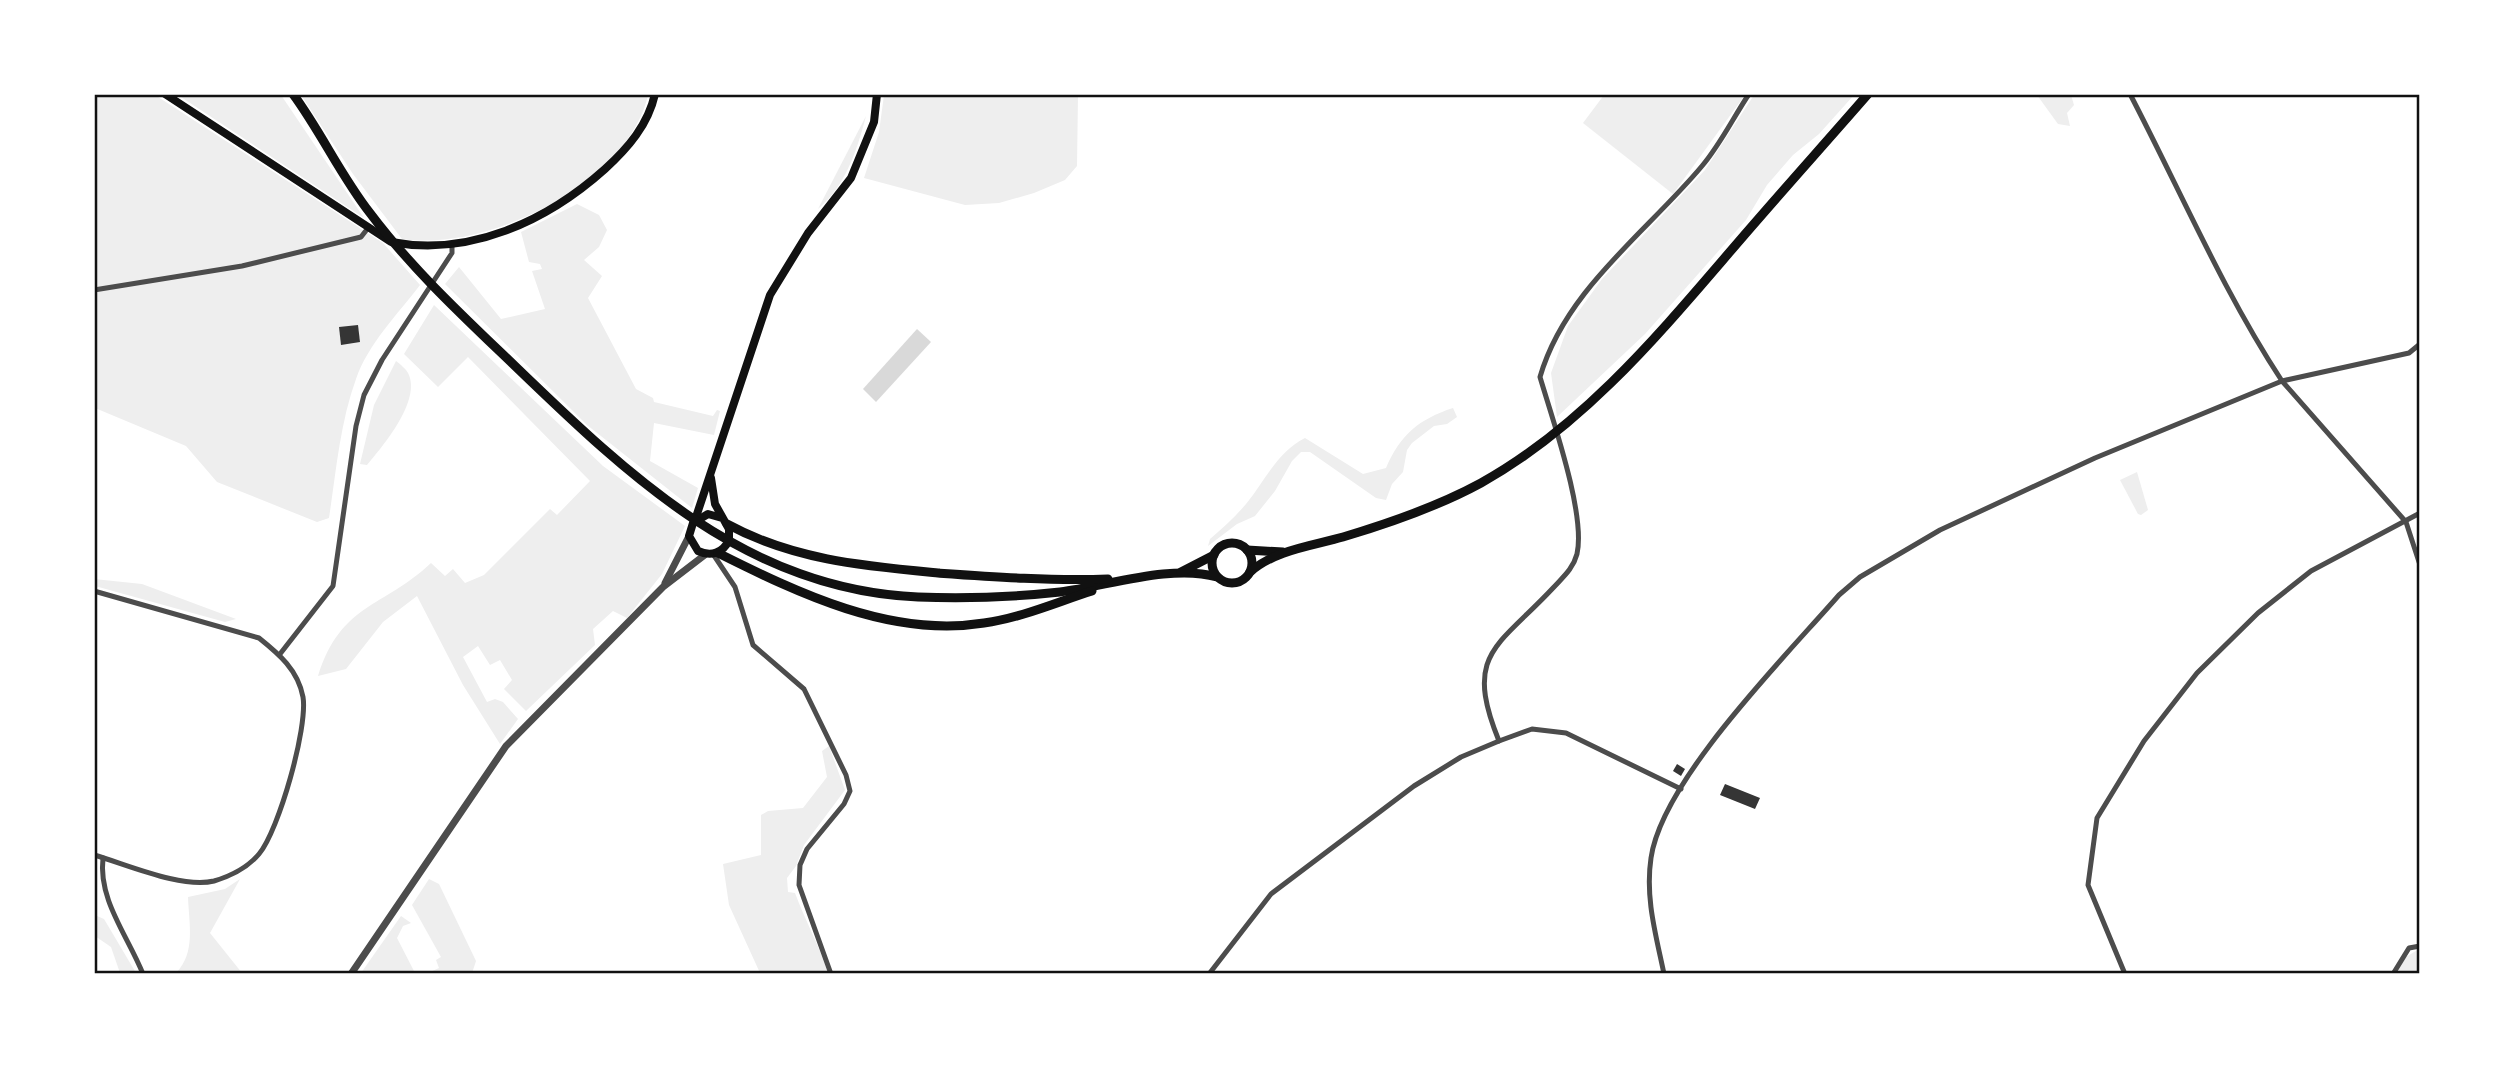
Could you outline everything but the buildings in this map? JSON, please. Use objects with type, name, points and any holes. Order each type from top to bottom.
[{"type":"main road","points":[[165,94],[368,228],[391,242],[410,245],[453,245],[502,232],[548,213],[581,190],[624,151],[646,121],[655,94]]},
{"type":"main road","points":[[293,94],[371,214],[419,271],[609,457],[670,504],[715,533],[785,568],[843,586],[919,597],[1060,592],[1178,574],[1217,577],[1235,583],[1259,565],[1288,551],[1408,516],[1481,482],[1547,439],[1607,387],[1672,319],[1868,94]]},
{"type":"main road","points":[[877,94],[874,122],[851,178],[808,233],[770,295],[690,536],[695,548],[860,612],[896,621],[941,625],[996,621],[1124,582]]},
{"type":"main road","points":[[711,471],[712,492],[729,540],[712,554]]},
{"type":"main road","points":[[695,520],[708,514],[788,552],[831,561],[992,577],[1124,582]]},
{"type":"main road","points":[[1178,574],[1232,543],[1247,550],[1288,551]]},
{"type":"main road","points":[[1247,550],[1252,561],[1250,572]]},
{"type":"main road","points":[[1214,555],[1212,567],[1217,577]]},
{"type":"street","points":[[1499,741],[1484,697],[1482,682],[1487,663],[1515,625],[1571,569],[1579,540],[1561,453],[1540,377],[1555,339],[1599,276],[1705,163],[1749,94]]},
{"type":"street","points":[[2130,94],[2227,286],[2282,382],[2406,522],[2420,565]]},
{"type":"street","points":[[94,290],[242,266],[361,237],[368,228]]},
{"type":"street","points":[[280,654],[333,586],[356,426],[364,395],[382,360],[452,253],[453,245]]},
{"type":"street","points":[[1664,974],[1648,898],[1651,856],[1681,789],[1699,760],[1768,676],[1839,596],[1860,577],[1952,524],[2095,458],[2282,382],[2409,353],[2420,344]]},
{"type":"street","points":[[2125,974],[2088,885],[2097,818],[2144,741],[2197,673],[2258,613],[2311,571],[2420,513]]},
{"type":"street","points":[[663,587],[690,536]]},
{"type":"street","points":[[351,974],[506,746],[663,587],[712,554],[735,587],[752,645],[804,689],[846,775],[850,791],[844,804],[807,849],[800,866],[799,885],[831,974]]},
{"type":"street","points":[[94,591],[259,638],[280,654],[294,673],[302,695],[305,721],[272,833],[259,855],[237,872],[212,881],[186,881],[94,855]]},
{"type":"street","points":[[1209,974],[1271,894],[1413,786],[1461,757],[1499,741],[1532,729],[1566,733],[1681,789]]},
{"type":"street","points":[[103,858],[101,875],[113,913],[143,974]]},
{"type":"street","points":[[2393,974],[2409,948],[2420,946]]},
{"type":"shaded area","points":[[94,95],[155,95],[383,243],[420,285],[393,318],[361,366],[342,430],[329,518],[317,522],[217,482],[186,446],[95,408]]},
{"type":"shaded area","points":[[178,95],[281,95],[364,218]]},
{"type":"shaded area","points":[[301,95],[648,95],[635,127],[613,157],[584,183],[549,205],[511,223],[473,234],[436,240],[402,239],[353,174]]},
{"type":"shaded area","points":[[884,95],[1078,95],[1077,166],[1065,180],[1034,193],[999,203],[965,205],[864,178],[879,132]]},
{"type":"shaded area","points":[[1604,95],[1745,95],[1673,194],[1583,123]]},
{"type":"shaded area","points":[[1754,95],[1854,95],[1819,134],[1793,155],[1767,185],[1746,220],[1645,334],[1557,417],[1551,373],[1568,326],[1602,279],[1705,170]]},
{"type":"shaded area","points":[[2037,95],[2071,95],[2074,105],[2067,113],[2070,126],[2058,124]]},
{"type":"shaded area","points":[[866,116],[843,178],[828,200],[818,209]]},
{"type":"shaded area","points":[[577,204],[599,215],[607,230],[599,247],[584,260],[602,276],[588,298],[636,389],[653,398],[654,402],[713,416],[717,410],[720,411],[714,435],[654,423],[650,461],[698,488],[692,508],[587,425],[445,284],[459,267],[501,319],[545,309],[532,271],[542,269],[540,264],[529,262],[521,232]]},
{"type":"shaded area","points":[[434,305],[603,466],[685,526],[662,574],[627,618],[613,611],[593,629],[595,645],[526,711],[504,689],[512,680],[500,660],[490,665],[478,646],[463,657],[487,702],[495,699],[503,702],[518,719],[500,744],[463,685],[417,596],[383,622],[346,669],[318,676],[327,652],[339,634],[365,609],[431,563],[445,576],[453,569],[465,583],[484,575],[550,509],[557,515],[590,481],[468,357],[438,387],[404,354]]},
{"type":"shaded area","points":[[917,329],[931,342],[876,402],[863,389]]},
{"type":"shaded area","points":[[396,361],[407,371],[411,384],[410,396],[391,435],[367,465],[360,464],[374,405]]},
{"type":"shaded area","points":[[1453,408],[1457,417],[1447,424],[1434,426],[1412,443],[1407,450],[1403,472],[1392,484],[1386,500],[1376,498],[1310,452],[1301,452],[1255,516],[1237,524],[1208,546],[1210,539],[1246,504],[1279,459],[1305,438],[1363,474],[1386,468],[1404,437],[1430,417]]},
{"type":"shaded area","points":[[2137,472],[2148,510],[2141,515],[2120,480]]},
{"type":"shaded area","points":[[94,579],[142,584],[236,619],[225,622],[95,586]]},
{"type":"shaded area","points":[[829,746],[845,790],[804,845],[796,866],[787,878],[788,892],[795,893],[828,973],[760,973],[729,905],[723,864],[761,855],[761,815],[768,811],[803,808],[827,777],[822,751]]},
{"type":"shaded area","points":[[240,879],[210,933],[242,973],[176,973],[189,947],[188,897],[225,889]]},
{"type":"shaded area","points":[[429,879],[439,884],[476,961],[472,973],[428,973],[439,968],[436,960],[441,957],[412,905]]},
{"type":"shaded area","points":[[97,916],[104,919],[136,973],[120,973],[111,947],[95,936]]},
{"type":"shaded area","points":[[401,916],[411,923],[403,926],[397,938],[415,973],[361,973]]},
{"type":"shaded area","points":[[2419,949],[2419,973],[2395,974],[2406,957]]}]
